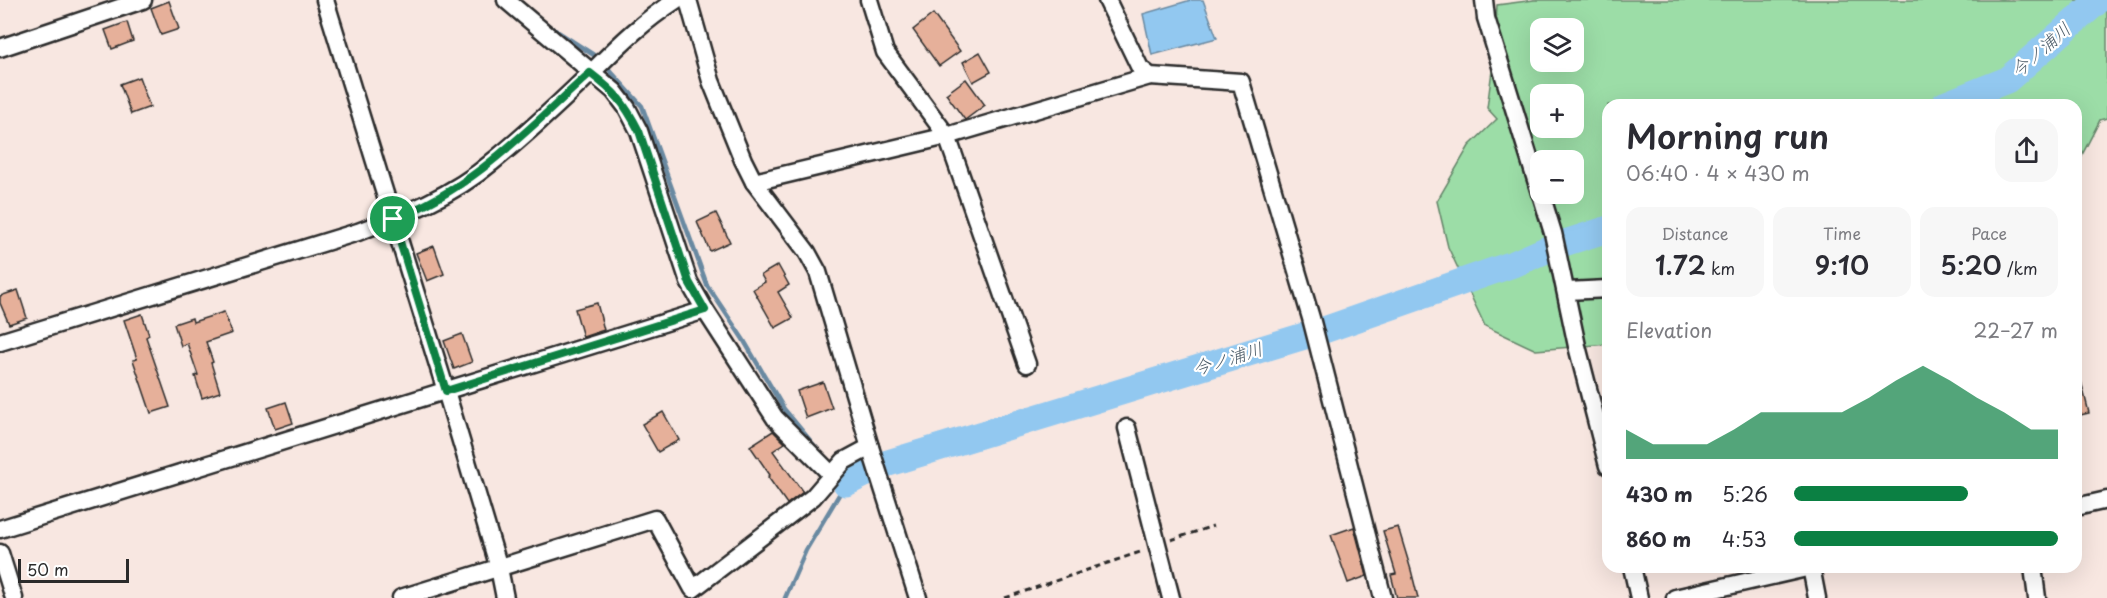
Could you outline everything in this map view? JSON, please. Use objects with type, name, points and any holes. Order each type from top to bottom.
[{"type":"street","points":[[0,48],[143,0]]},
{"type":"street","points":[[325,0],[446,391],[499,568],[505,598]]},
{"type":"street","points":[[506,0],[614,91],[627,108],[639,131],[689,282],[775,418],[832,475]]},
{"type":"street","points":[[0,342],[358,232],[411,212],[460,185],[491,164],[636,28],[676,0]]},
{"type":"street","points":[[687,0],[711,81],[743,160],[754,182],[807,252],[818,272],[918,598]]},
{"type":"street","points":[[869,0],[885,52],[947,136],[1027,364]]},
{"type":"street","points":[[1107,0],[1140,68],[1150,76]]},
{"type":"street","points":[[1484,0],[1486,18],[1530,158]]},
{"type":"street","points":[[754,182],[947,136],[1150,76],[1241,82],[1311,318],[1383,598]]},
{"type":"street","points":[[1544,204],[1602,443]]},
{"type":"street","points":[[1567,291],[1602,289]]},
{"type":"street","points":[[0,529],[705,310]]},
{"type":"street","points":[[1127,428],[1171,598]]},
{"type":"street","points":[[401,598],[655,519],[693,589],[813,497],[844,461],[870,447]]},
{"type":"street","points":[[2082,506],[2107,500]]},
{"type":"street","points":[[0,553],[14,598]]},
{"type":"street","points":[[1633,573],[1639,598]]},
{"type":"street","points":[[1675,598],[1785,573]]},
{"type":"street","points":[[1812,573],[1818,598]]},
{"type":"street","points":[[2034,573],[2037,598]]},
{"type":"path","points":[[1005,598],[1213,526]]},
{"type":"green space","points":[[1534,0],[2107,0],[2107,118],[2100,120],[2082,155],[2082,99],[1602,99],[1602,344],[1536,350],[1485,326],[1448,247],[1437,201],[1469,146],[1497,119],[1487,108],[1495,48],[1497,5]]},
{"type":"water","points":[[1191,0],[1203,0],[1217,38],[1152,55],[1143,14]]},
{"type":"building","points":[[169,1],[179,29],[161,35],[151,8]]},
{"type":"building","points":[[933,14],[960,51],[939,66],[913,30]]},
{"type":"building","points":[[127,22],[133,41],[112,49],[105,30]]},
{"type":"building","points":[[980,52],[991,72],[973,82],[963,62]]},
{"type":"building","points":[[139,77],[150,107],[131,114],[120,84]]},
{"type":"building","points":[[966,79],[985,105],[965,120],[946,94]]},
{"type":"building","points":[[716,213],[730,242],[710,251],[697,222]]},
{"type":"building","points":[[434,246],[444,274],[427,281],[416,253]]},
{"type":"building","points":[[778,265],[789,285],[778,292],[793,318],[775,328],[753,289],[765,282],[761,275]]},
{"type":"building","points":[[18,290],[27,318],[9,324],[0,303],[0,296]]},
{"type":"building","points":[[597,303],[604,330],[583,337],[575,309]]},
{"type":"building","points":[[224,312],[232,333],[206,342],[220,392],[202,398],[195,376],[198,375],[187,343],[181,346],[174,324],[192,318],[193,322]]},
{"type":"building","points":[[142,314],[149,335],[146,337],[170,407],[151,413],[133,360],[137,359],[124,320]]},
{"type":"building","points":[[462,334],[472,362],[454,369],[444,341]]},
{"type":"building","points":[[823,382],[832,408],[806,418],[797,391]]},
{"type":"building","points":[[2082,385],[2089,413],[2082,415]]},
{"type":"building","points":[[286,402],[293,423],[275,429],[268,408]]},
{"type":"building","points":[[663,412],[679,440],[658,452],[642,424]]},
{"type":"building","points":[[773,431],[785,443],[773,451],[803,492],[787,504],[750,446]]},
{"type":"building","points":[[1354,527],[1367,576],[1348,583],[1331,535]]},
{"type":"building","points":[[1398,527],[1418,598],[1397,598],[1391,575],[1396,574],[1383,531]]},
{"type":"waterway","name":"今ノ浦川","points":[[1959,99],[2007,80],[2099,0]]},
{"type":"waterway","points":[[544,23],[600,59]]},
{"type":"waterway","points":[[605,65],[642,106],[707,285],[743,339],[784,409],[818,450]]},
{"type":"waterway","name":"今ノ浦川","points":[[846,483],[885,464],[1324,330],[1602,231]]},
{"type":"waterway","points":[[785,598],[806,550],[846,483],[837,473]]},
{"type":"route","points":[[590,73],[614,91],[627,108],[639,131],[689,282],[705,310],[446,391],[393,219],[411,212],[460,185],[491,164],[590,73]]}]
